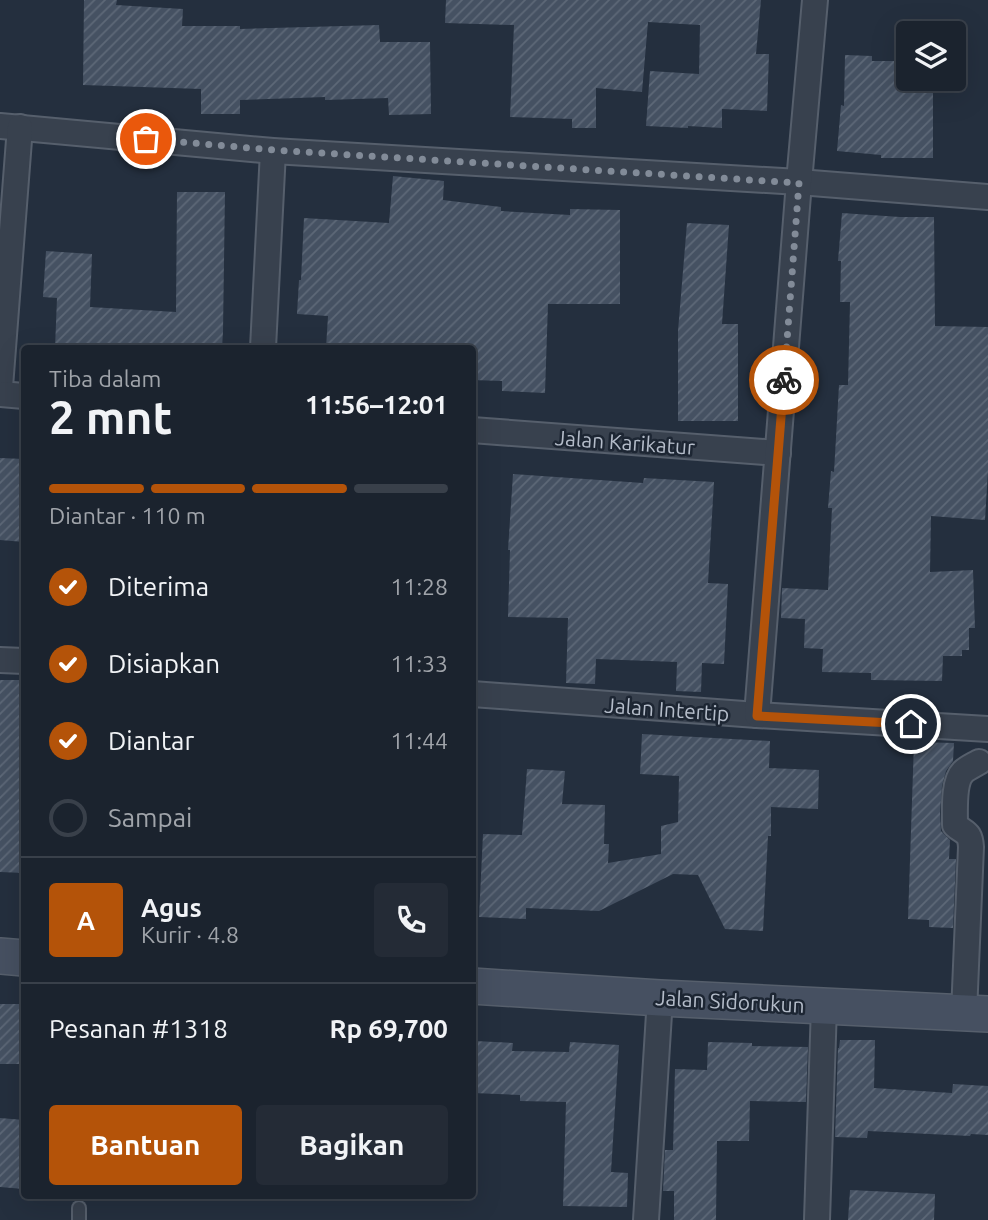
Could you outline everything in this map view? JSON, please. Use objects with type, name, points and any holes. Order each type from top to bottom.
[{"type":"street","points":[[757,716],[815,0]]},
{"type":"street","points":[[0,387],[10,127],[273,150],[988,197]]},
{"type":"street","points":[[263,345],[273,150]]},
{"type":"street","points":[[0,394],[21,396]]},
{"type":"street","name":"Jalan Karikatur","points":[[476,430],[778,453]]},
{"type":"street","points":[[0,660],[21,661]]},
{"type":"street","name":"Jalan Intertip","points":[[476,694],[757,716],[988,729]]},
{"type":"street","points":[[976,1014],[970,838],[955,825],[959,780],[963,772],[979,762]]},
{"type":"street","points":[[0,956],[21,958]]},
{"type":"street","name":"Jalan Sidorukun","points":[[476,986],[976,1014]]},
{"type":"street","points":[[646,1220],[660,998]]},
{"type":"street","points":[[817,1220],[824,1006]]},
{"type":"building","points":[[84,0],[117,0],[116,5],[183,9],[182,26],[240,26],[240,29],[379,25],[380,42],[430,42],[431,114],[389,115],[388,98],[325,100],[325,97],[240,100],[240,114],[201,114],[201,89],[83,85]]},
{"type":"building","points":[[446,0],[761,0],[756,54],[769,54],[767,111],[722,109],[722,128],[646,126],[650,71],[699,74],[700,25],[648,22],[642,92],[596,88],[596,128],[572,128],[572,119],[510,117],[514,25],[445,23]]},
{"type":"building","points":[[845,55],[872,56],[872,61],[896,61],[896,91],[933,91],[933,158],[881,158],[881,155],[837,151],[841,105],[844,106]]},
{"type":"building","points":[[393,176],[444,181],[443,200],[501,207],[501,211],[570,215],[570,209],[620,210],[620,304],[548,304],[545,393],[502,391],[502,381],[476,380],[476,345],[326,345],[328,316],[297,314],[304,218],[389,223]]},
{"type":"building","points":[[177,192],[225,192],[222,345],[55,345],[57,298],[43,297],[46,251],[92,254],[90,307],[176,312]]},
{"type":"building","points":[[842,213],[934,217],[935,326],[988,327],[988,471],[985,520],[931,516],[930,572],[973,570],[975,628],[969,628],[969,650],[962,650],[962,656],[943,656],[942,681],[871,680],[871,673],[822,672],[823,649],[804,648],[805,619],[781,618],[782,588],[828,590],[832,508],[828,508],[831,471],[834,472],[839,385],[848,385],[850,302],[840,302],[841,261],[838,261]]},
{"type":"building","points":[[687,223],[729,225],[722,324],[738,324],[738,421],[678,421],[678,331]]},
{"type":"building","points":[[0,458],[21,459],[21,542],[0,540]]},
{"type":"building","points":[[513,474],[643,483],[644,478],[714,482],[708,583],[728,584],[724,664],[702,663],[701,692],[676,691],[677,662],[596,659],[595,684],[566,683],[568,618],[508,617],[508,550]]},
{"type":"building","points":[[0,680],[21,680],[21,873],[0,872]]},
{"type":"building","points":[[642,734],[770,741],[769,768],[819,770],[818,809],[771,807],[763,931],[725,929],[698,875],[673,874],[599,911],[526,908],[526,919],[479,917],[483,834],[522,835],[527,769],[565,771],[562,804],[605,805],[604,844],[609,844],[608,863],[661,854],[661,826],[678,822],[679,776],[640,774]]},
{"type":"building","points":[[914,742],[954,743],[953,761],[946,771],[942,786],[940,812],[941,831],[950,840],[949,859],[956,859],[953,928],[929,927],[929,920],[908,919]]},
{"type":"building","points":[[0,1004],[21,1004],[21,1064],[0,1064]]},
{"type":"building","points":[[840,1040],[875,1040],[874,1088],[952,1093],[953,1084],[988,1086],[988,1135],[868,1131],[867,1138],[835,1137]]},
{"type":"building","points":[[476,1041],[513,1043],[512,1051],[569,1052],[570,1042],[619,1045],[611,1172],[628,1173],[627,1207],[563,1206],[566,1102],[520,1101],[520,1095],[476,1093]]},
{"type":"building","points":[[708,1042],[808,1047],[806,1102],[750,1101],[749,1141],[717,1141],[716,1220],[674,1220],[674,1191],[663,1191],[665,1150],[673,1150],[675,1069],[707,1070]]},
{"type":"building","points":[[0,1118],[21,1120],[21,1189],[0,1187]]},
{"type":"building","points":[[850,1190],[935,1194],[934,1220],[848,1220]]},
{"type":"way so far","points":[[146,139],[273,150],[799,183],[784,380]]},
{"type":"route","points":[[784,380],[757,716],[911,724]]}]
